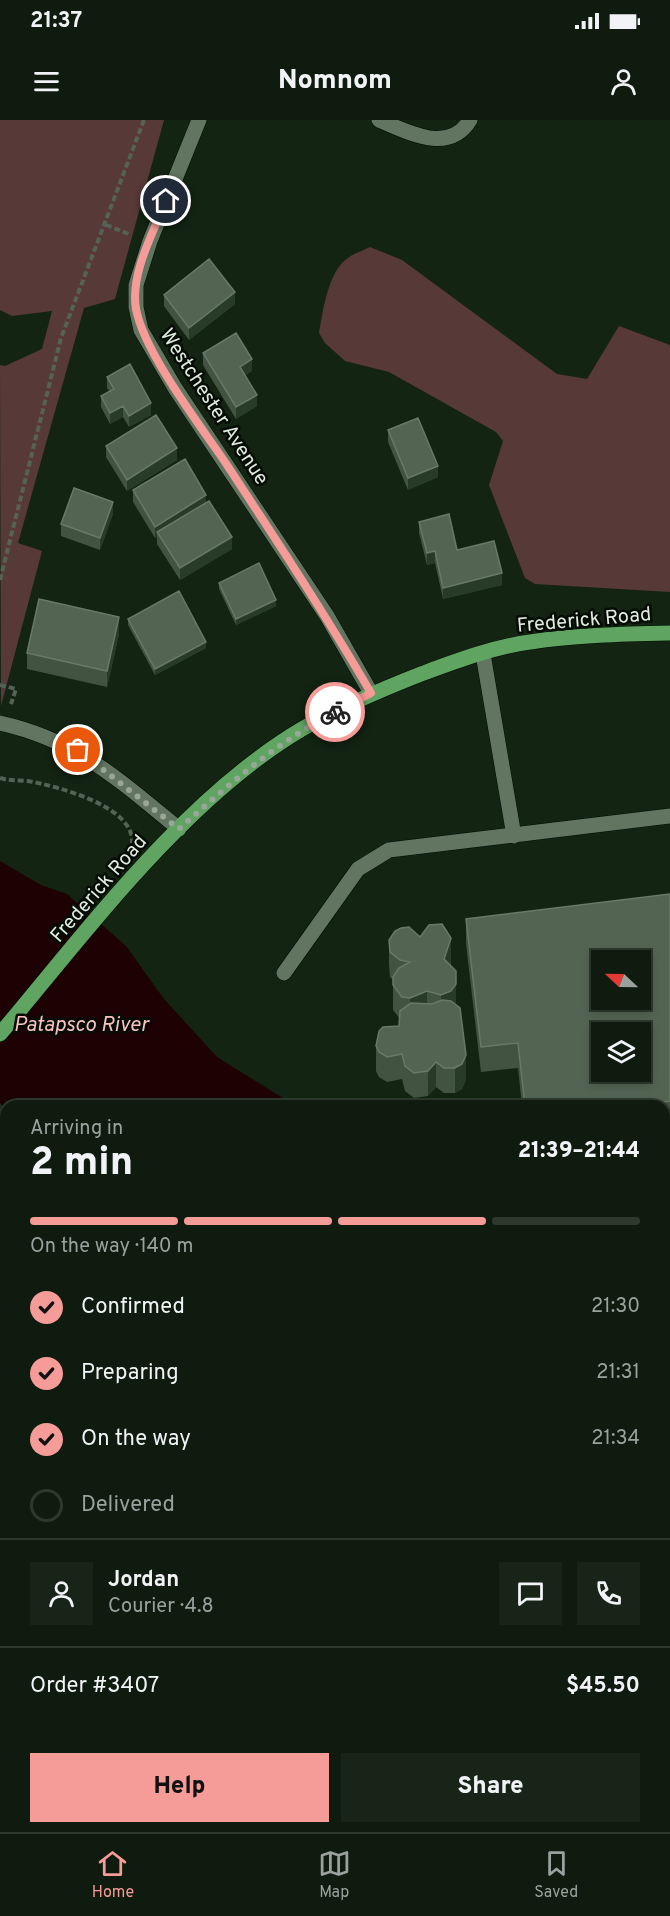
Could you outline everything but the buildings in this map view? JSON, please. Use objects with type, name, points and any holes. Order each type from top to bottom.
[{"type":"main road","name":"Frederick Road","points":[[0,1034],[118,894],[179,829],[242,773],[301,730],[371,693],[457,661],[528,642],[611,634],[670,633]]},
{"type":"street","name":"Westchester Avenue","points":[[199,120],[150,241],[136,285],[136,307],[141,330],[175,388],[327,616],[371,693]]},
{"type":"street","points":[[379,120],[436,140],[456,135],[470,120]]},
{"type":"street","points":[[483,654],[514,836]]},
{"type":"street","points":[[0,723],[47,736],[78,750],[179,829]]},
{"type":"street","points":[[284,973],[358,869],[390,850],[670,816]]},
{"type":"path","points":[[0,580],[61,338],[144,120]]},
{"type":"path","points":[[0,685],[16,689],[11,705]]},
{"type":"path","points":[[0,778],[62,789],[104,805],[128,824],[133,841],[126,849]]},
{"type":"shaded area","points":[[0,120],[164,120],[115,299],[84,308],[18,543],[42,551],[1,706],[0,365],[5,366],[42,349],[52,311],[12,316],[0,310]]},
{"type":"shaded area","points":[[370,247],[402,260],[557,374],[587,379],[619,326],[670,345],[670,592],[535,584],[525,578],[489,485],[503,441],[496,432],[389,372],[345,361],[325,343],[319,333],[328,292],[336,272],[350,256]]},
{"type":"water","name":"Patapsco River","points":[[0,861],[41,885],[67,894],[126,946],[164,999],[217,1057],[286,1100],[0,1100]]},
{"type":"way so far","points":[[78,750],[179,829],[242,773],[301,730],[335,712]]},
{"type":"route","points":[[166,201],[136,285],[136,307],[141,330],[175,388],[327,616],[371,693],[335,712]]}]
